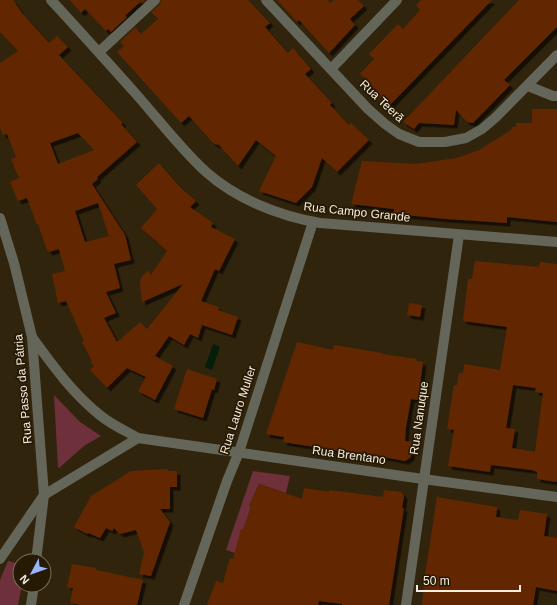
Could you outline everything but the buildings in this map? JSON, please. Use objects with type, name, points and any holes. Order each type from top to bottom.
[{"type":"street","name":"Rua Campo Grande","points":[[51,0],[206,172],[228,188],[251,201],[297,219],[313,222],[557,242]]},
{"type":"street","points":[[99,52],[155,0]]},
{"type":"street","name":"Rua Teerã","points":[[266,0],[368,109],[399,134],[419,142],[445,142],[466,138],[482,129],[496,118],[557,56]]},
{"type":"street","points":[[332,69],[397,0]]},
{"type":"street","points":[[528,86],[553,96],[557,96]]},
{"type":"street","name":"Rua Passo da Pátria","points":[[0,218],[14,263],[32,337],[44,495],[37,553]]},
{"type":"street","name":"Rua Lauro Muller","points":[[184,605],[227,481],[239,452],[313,222]]},
{"type":"street","name":"Rua Nanuque","points":[[406,605],[459,235]]},
{"type":"street","name":"Rua Brentano","points":[[32,337],[61,378],[81,400],[102,417],[138,438],[557,497]]},
{"type":"street","points":[[0,559],[44,495],[138,438]]},
{"type":"street","points":[[31,605],[33,593]]},
{"type":"shaded area","points":[[213,344],[220,347],[212,370],[205,367]]},
{"type":"shaded area","points":[[54,395],[80,422],[101,436],[84,446],[59,468],[58,467]]},
{"type":"shaded area","points":[[253,471],[290,476],[286,493],[259,484],[249,506],[251,507],[243,530],[242,529],[235,553],[226,550]]},
{"type":"shaded area","points":[[8,561],[12,562],[12,593],[20,593],[18,605],[0,605],[0,580]]}]
